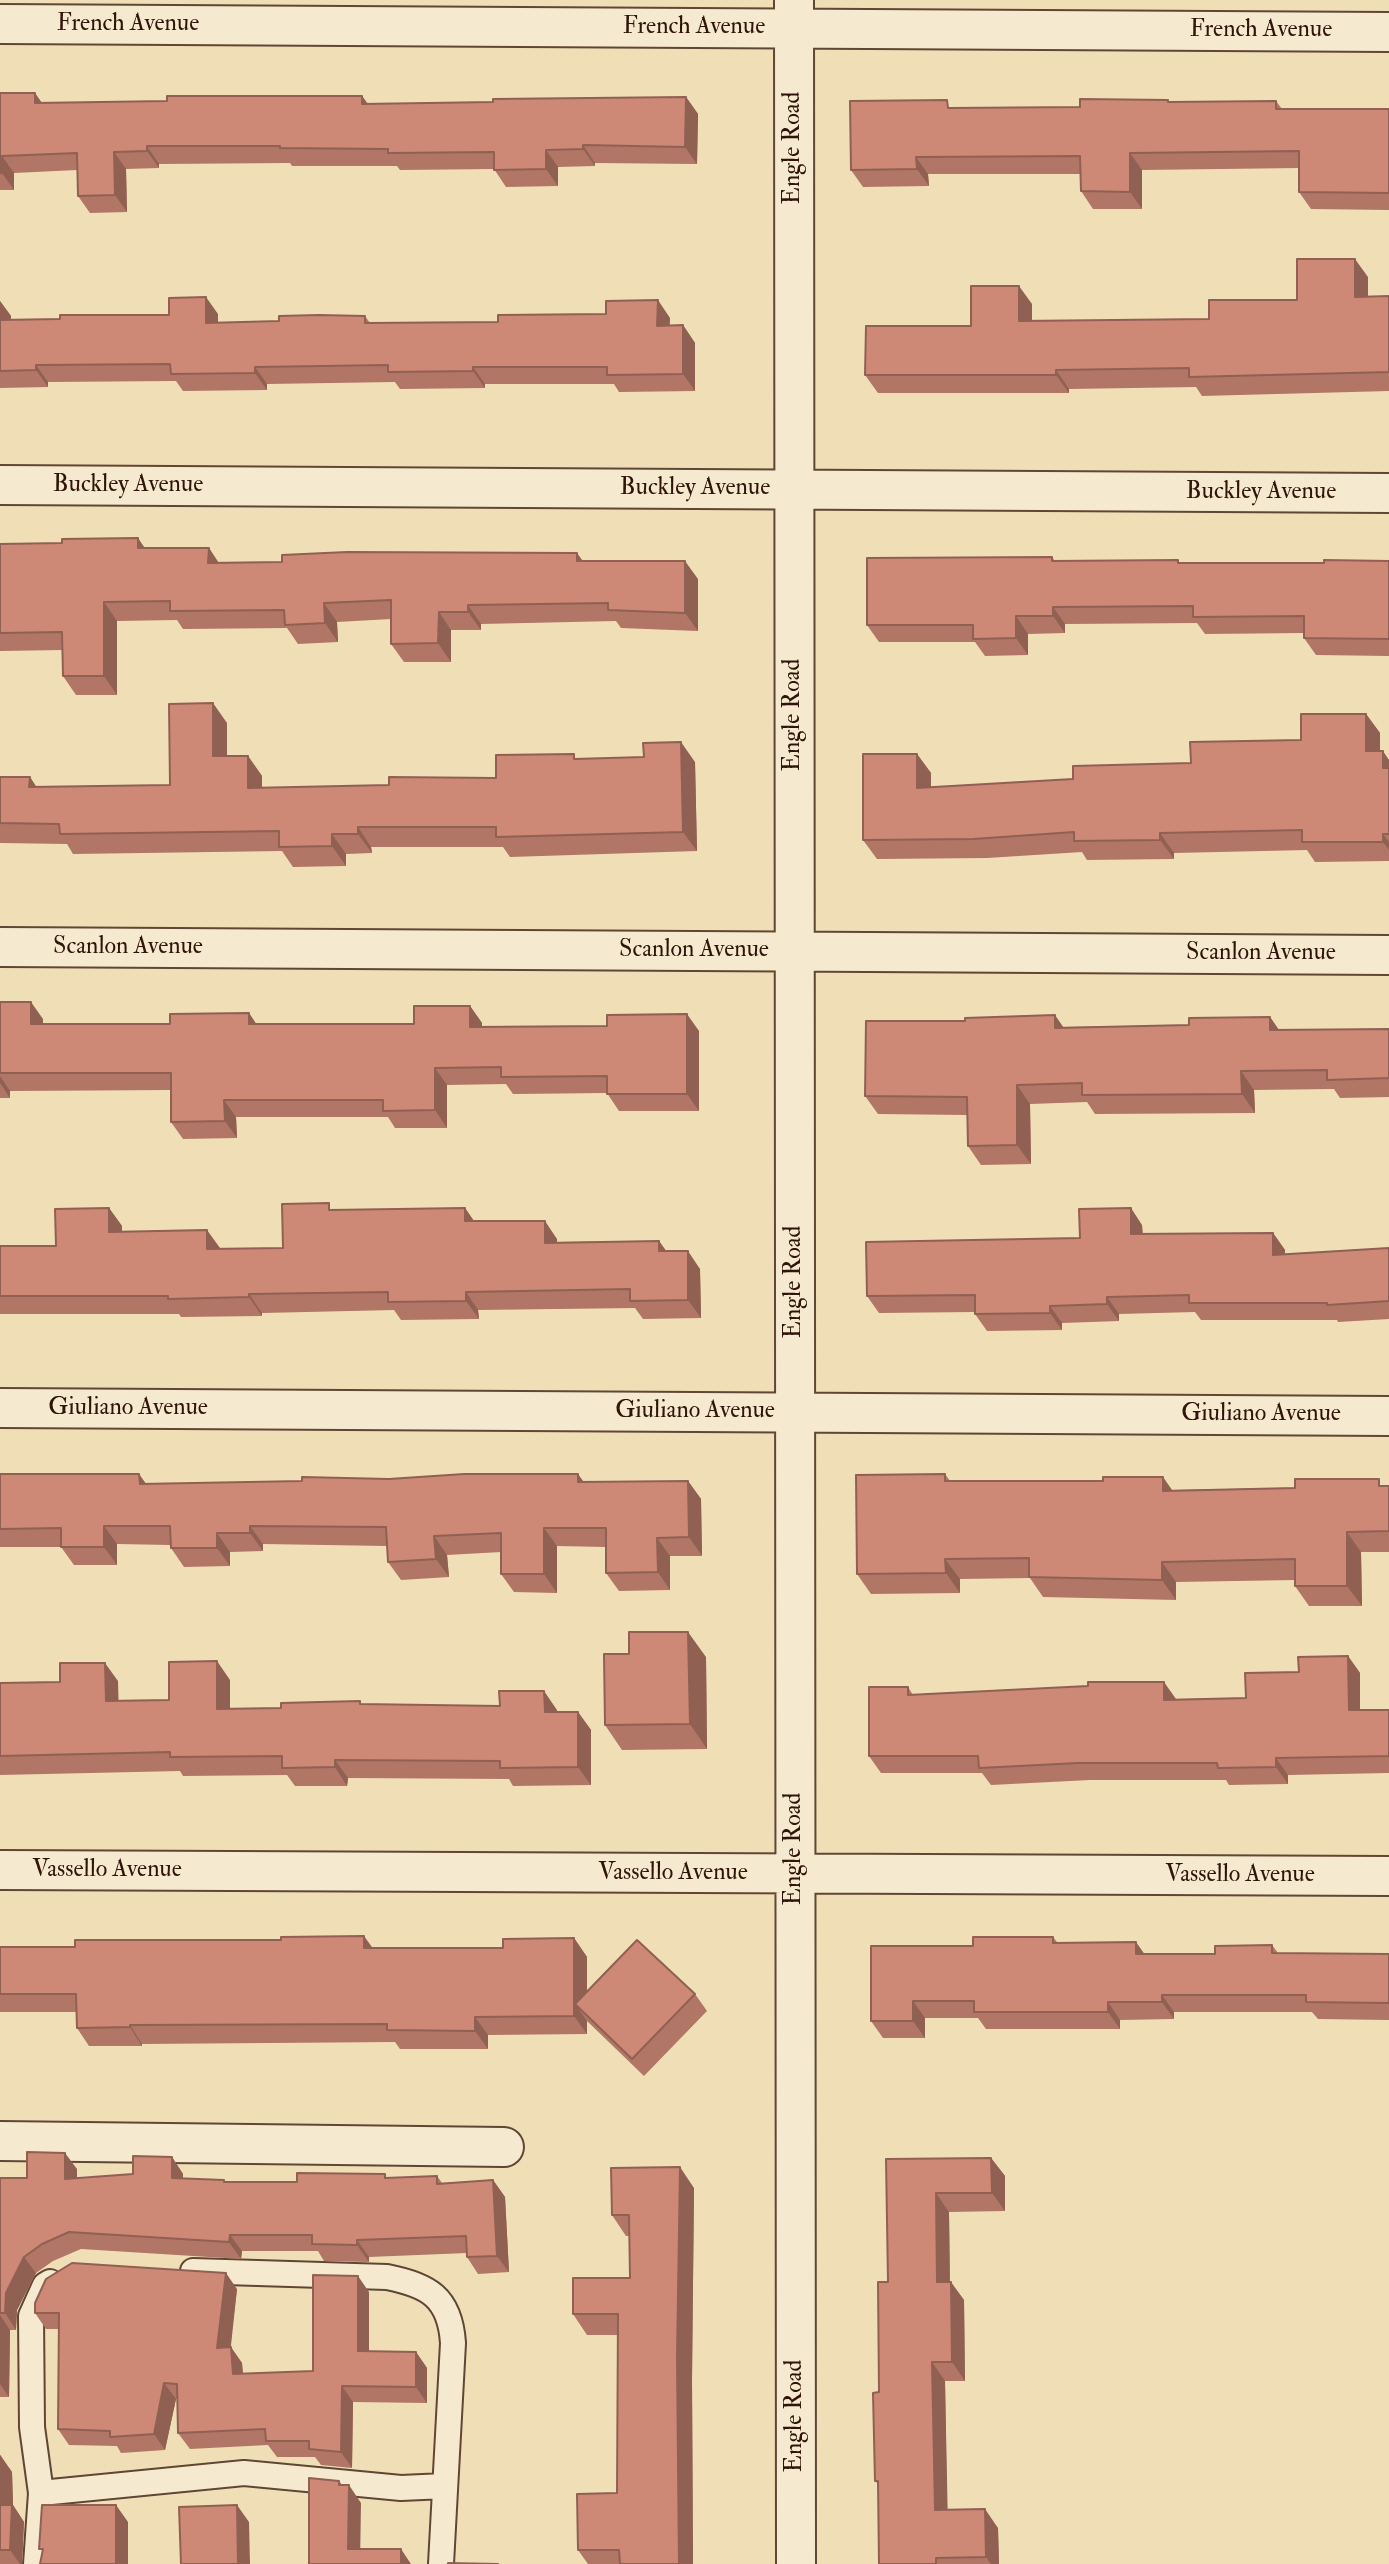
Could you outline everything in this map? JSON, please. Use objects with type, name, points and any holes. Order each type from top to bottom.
[{"type":"street","name":"French Avenue","points":[[0,24],[794,14],[1389,32]]},
{"type":"street","name":"Engle Road","points":[[794,14],[796,2564]]},
{"type":"street","name":"Buckley Avenue","points":[[0,485],[1389,493]]},
{"type":"street","name":"Scanlon Avenue","points":[[0,947],[1389,955]]},
{"type":"street","name":"Giuliano Avenue","points":[[0,1408],[1389,1416]]},
{"type":"street","name":"Vassello Avenue","points":[[0,1870],[1389,1876]]},
{"type":"street","points":[[0,2141],[504,2147]]},
{"type":"lane","points":[[36,2564],[41,2493],[32,2427],[32,2316],[45,2285],[70,2269]]},
{"type":"lane","points":[[174,2270],[387,2277],[417,2283],[444,2303],[452,2322],[453,2343],[442,2564]]},
{"type":"lane","points":[[41,2493],[244,2473],[401,2488],[445,2486]]},
{"type":"building","points":[[0,93],[35,93],[35,103],[167,101],[167,96],[362,96],[362,104],[493,102],[493,99],[686,97],[685,147],[583,145],[583,149],[546,150],[546,169],[494,170],[494,152],[388,153],[388,149],[147,146],[147,151],[114,152],[115,195],[78,196],[77,153],[2,156],[0,173]]},
{"type":"building","points":[[1080,99],[1168,102],[1276,101],[1276,109],[1389,109],[1389,193],[1299,192],[1299,151],[1130,153],[1130,192],[1081,191],[1080,156],[916,157],[917,169],[851,170],[850,101],[947,100],[948,108],[1080,107]]},
{"type":"building","points":[[1297,259],[1355,259],[1355,297],[1389,296],[1389,372],[1189,377],[1189,368],[1056,370],[1056,375],[865,375],[866,326],[971,326],[971,286],[1019,286],[1019,321],[1209,319],[1209,300],[1297,300]]},
{"type":"building","points":[[206,297],[206,323],[279,321],[279,316],[319,315],[365,316],[365,323],[498,322],[498,315],[606,314],[606,301],[658,300],[657,326],[683,325],[683,374],[607,375],[607,367],[473,367],[473,371],[388,372],[388,365],[255,367],[255,373],[171,374],[170,364],[36,365],[36,370],[0,371],[0,320],[60,319],[60,315],[169,315],[169,298]]},
{"type":"building","points":[[138,538],[138,548],[209,548],[208,563],[282,562],[282,555],[347,552],[577,553],[577,561],[685,561],[685,613],[608,610],[608,603],[468,605],[468,612],[439,612],[438,643],[391,644],[391,600],[324,603],[325,623],[285,625],[284,610],[170,611],[170,601],[104,602],[104,676],[63,676],[62,632],[0,633],[0,544],[62,543],[62,539]]},
{"type":"building","points":[[1052,557],[1052,561],[1178,560],[1178,563],[1389,561],[1389,639],[1304,638],[1304,616],[1193,617],[1193,606],[1053,607],[1053,616],[1016,616],[1016,638],[973,639],[973,625],[867,625],[867,558]]},
{"type":"building","points":[[213,703],[213,756],[248,756],[248,788],[389,785],[389,777],[496,778],[496,755],[574,754],[574,759],[644,757],[643,743],[681,742],[683,832],[496,837],[496,827],[358,827],[358,834],[332,834],[332,846],[279,847],[279,831],[60,834],[59,824],[0,823],[0,777],[30,777],[29,787],[170,785],[169,704]]},
{"type":"building","points":[[1301,714],[1366,714],[1366,751],[1383,751],[1383,768],[1389,768],[1389,834],[1383,834],[1383,842],[1302,842],[1302,830],[1160,833],[1160,840],[1074,841],[1074,832],[973,839],[863,840],[863,754],[917,754],[917,788],[1073,779],[1073,766],[1191,763],[1190,742],[1301,740]]},
{"type":"building","points":[[0,1002],[31,1002],[31,1024],[170,1024],[170,1014],[249,1013],[249,1024],[414,1024],[414,1006],[470,1006],[470,1027],[607,1026],[607,1015],[687,1014],[687,1094],[607,1094],[607,1076],[501,1077],[501,1067],[435,1068],[435,1110],[383,1111],[383,1100],[224,1100],[225,1121],[171,1122],[171,1073],[0,1073]]},
{"type":"building","points":[[1055,1015],[1055,1028],[1189,1025],[1189,1018],[1270,1017],[1270,1030],[1389,1029],[1389,1078],[1327,1080],[1327,1070],[1241,1071],[1242,1094],[1082,1095],[1082,1083],[1017,1085],[1017,1145],[968,1146],[967,1097],[865,1096],[866,1021],[965,1021],[965,1018]]},
{"type":"building","points":[[329,1203],[329,1210],[465,1208],[465,1221],[545,1221],[545,1243],[659,1241],[659,1251],[688,1251],[688,1300],[630,1301],[630,1289],[466,1292],[466,1301],[388,1302],[388,1292],[249,1294],[249,1297],[168,1299],[168,1296],[0,1296],[0,1246],[56,1246],[55,1209],[109,1208],[109,1232],[207,1230],[207,1249],[283,1248],[282,1204]]},
{"type":"building","points":[[1131,1208],[1131,1234],[1273,1233],[1273,1255],[1389,1248],[1389,1301],[1327,1305],[1189,1303],[1189,1295],[1107,1297],[1107,1304],[1050,1306],[1050,1313],[975,1314],[975,1295],[867,1296],[866,1242],[1080,1238],[1079,1209]]},
{"type":"building","points":[[0,1474],[139,1474],[140,1484],[302,1481],[302,1477],[389,1479],[464,1474],[578,1474],[578,1482],[688,1481],[689,1537],[657,1538],[658,1572],[606,1573],[606,1528],[544,1528],[544,1574],[501,1574],[501,1533],[434,1536],[436,1559],[388,1562],[386,1527],[250,1526],[250,1533],[217,1533],[217,1548],[171,1548],[170,1526],[104,1526],[104,1547],[61,1547],[61,1528],[0,1529]]},
{"type":"building","points":[[945,1474],[945,1481],[1103,1481],[1103,1477],[1163,1477],[1163,1491],[1295,1488],[1295,1479],[1379,1479],[1379,1486],[1389,1486],[1389,1531],[1347,1532],[1347,1586],[1295,1586],[1295,1559],[1162,1562],[1162,1580],[1029,1577],[1029,1558],[945,1559],[946,1573],[857,1574],[856,1475]]},
{"type":"building","points":[[629,1632],[688,1632],[690,1724],[605,1725],[604,1654],[629,1654]]},
{"type":"building","points":[[1348,1656],[1349,1710],[1389,1710],[1389,1756],[1276,1758],[1276,1767],[1218,1768],[1217,1763],[1078,1763],[979,1768],[978,1756],[869,1756],[869,1687],[908,1687],[908,1695],[1088,1686],[1088,1682],[1164,1682],[1164,1700],[1246,1698],[1245,1673],[1299,1672],[1298,1657]]},
{"type":"building","points":[[217,1661],[217,1709],[281,1708],[281,1703],[360,1701],[360,1704],[500,1706],[499,1691],[544,1691],[545,1712],[578,1712],[578,1767],[500,1768],[500,1761],[335,1760],[335,1767],[282,1768],[282,1756],[170,1757],[170,1752],[0,1756],[0,1683],[60,1682],[60,1663],[105,1663],[106,1701],[169,1700],[169,1662]]},
{"type":"building","points":[[364,1936],[364,1948],[503,1948],[503,1939],[574,1938],[574,2016],[475,2017],[475,2031],[387,2030],[387,2024],[130,2025],[77,2028],[76,1994],[0,1994],[0,1947],[75,1947],[75,1940],[281,1940],[281,1937]]},
{"type":"building","points":[[973,1937],[1053,1937],[1053,1943],[1136,1942],[1136,1954],[1215,1954],[1215,1946],[1272,1945],[1272,1953],[1389,1954],[1389,2003],[1306,2002],[1306,1995],[1162,1995],[1162,2002],[1108,2002],[1108,2012],[974,2012],[974,2001],[913,2001],[913,2021],[871,2021],[871,1946],[973,1946]]},
{"type":"building","points":[[637,1940],[695,1994],[632,2059],[575,2004]]},
{"type":"building","points":[[27,2152],[65,2153],[65,2179],[133,2174],[133,2156],[172,2157],[172,2178],[224,2182],[297,2182],[297,2173],[385,2174],[385,2178],[437,2176],[437,2184],[493,2180],[497,2256],[467,2257],[466,2236],[357,2240],[357,2245],[312,2244],[312,2235],[230,2235],[229,2242],[69,2232],[42,2244],[24,2257],[6,2293],[5,2313],[0,2313],[0,2178],[27,2178]]},
{"type":"building","points":[[991,2158],[992,2193],[936,2193],[937,2282],[951,2282],[952,2362],[932,2362],[935,2510],[985,2509],[986,2557],[936,2558],[936,2564],[879,2564],[873,2393],[879,2392],[878,2282],[888,2282],[886,2159]]},
{"type":"building","points":[[680,2167],[677,2358],[679,2564],[620,2564],[619,2550],[578,2550],[577,2494],[617,2493],[618,2314],[573,2314],[573,2278],[630,2278],[629,2215],[612,2215],[611,2168]]},
{"type":"building","points":[[72,2263],[226,2273],[217,2348],[231,2347],[233,2374],[313,2371],[313,2275],[358,2276],[358,2351],[416,2352],[416,2387],[342,2386],[341,2452],[309,2449],[309,2441],[266,2441],[265,2429],[178,2433],[177,2384],[164,2383],[154,2434],[110,2437],[110,2431],[58,2429],[59,2313],[35,2313],[35,2303],[46,2279]]},
{"type":"building","points":[[0,2456],[1,2505],[12,2505],[10,2550],[0,2550]]},
{"type":"building","points":[[309,2478],[339,2481],[339,2485],[349,2485],[348,2549],[401,2549],[401,2564],[309,2564]]},
{"type":"building","points":[[42,2505],[116,2505],[116,2564],[40,2564],[43,2549],[39,2549]]},
{"type":"building","points":[[237,2505],[238,2564],[181,2564],[179,2507]]}]
